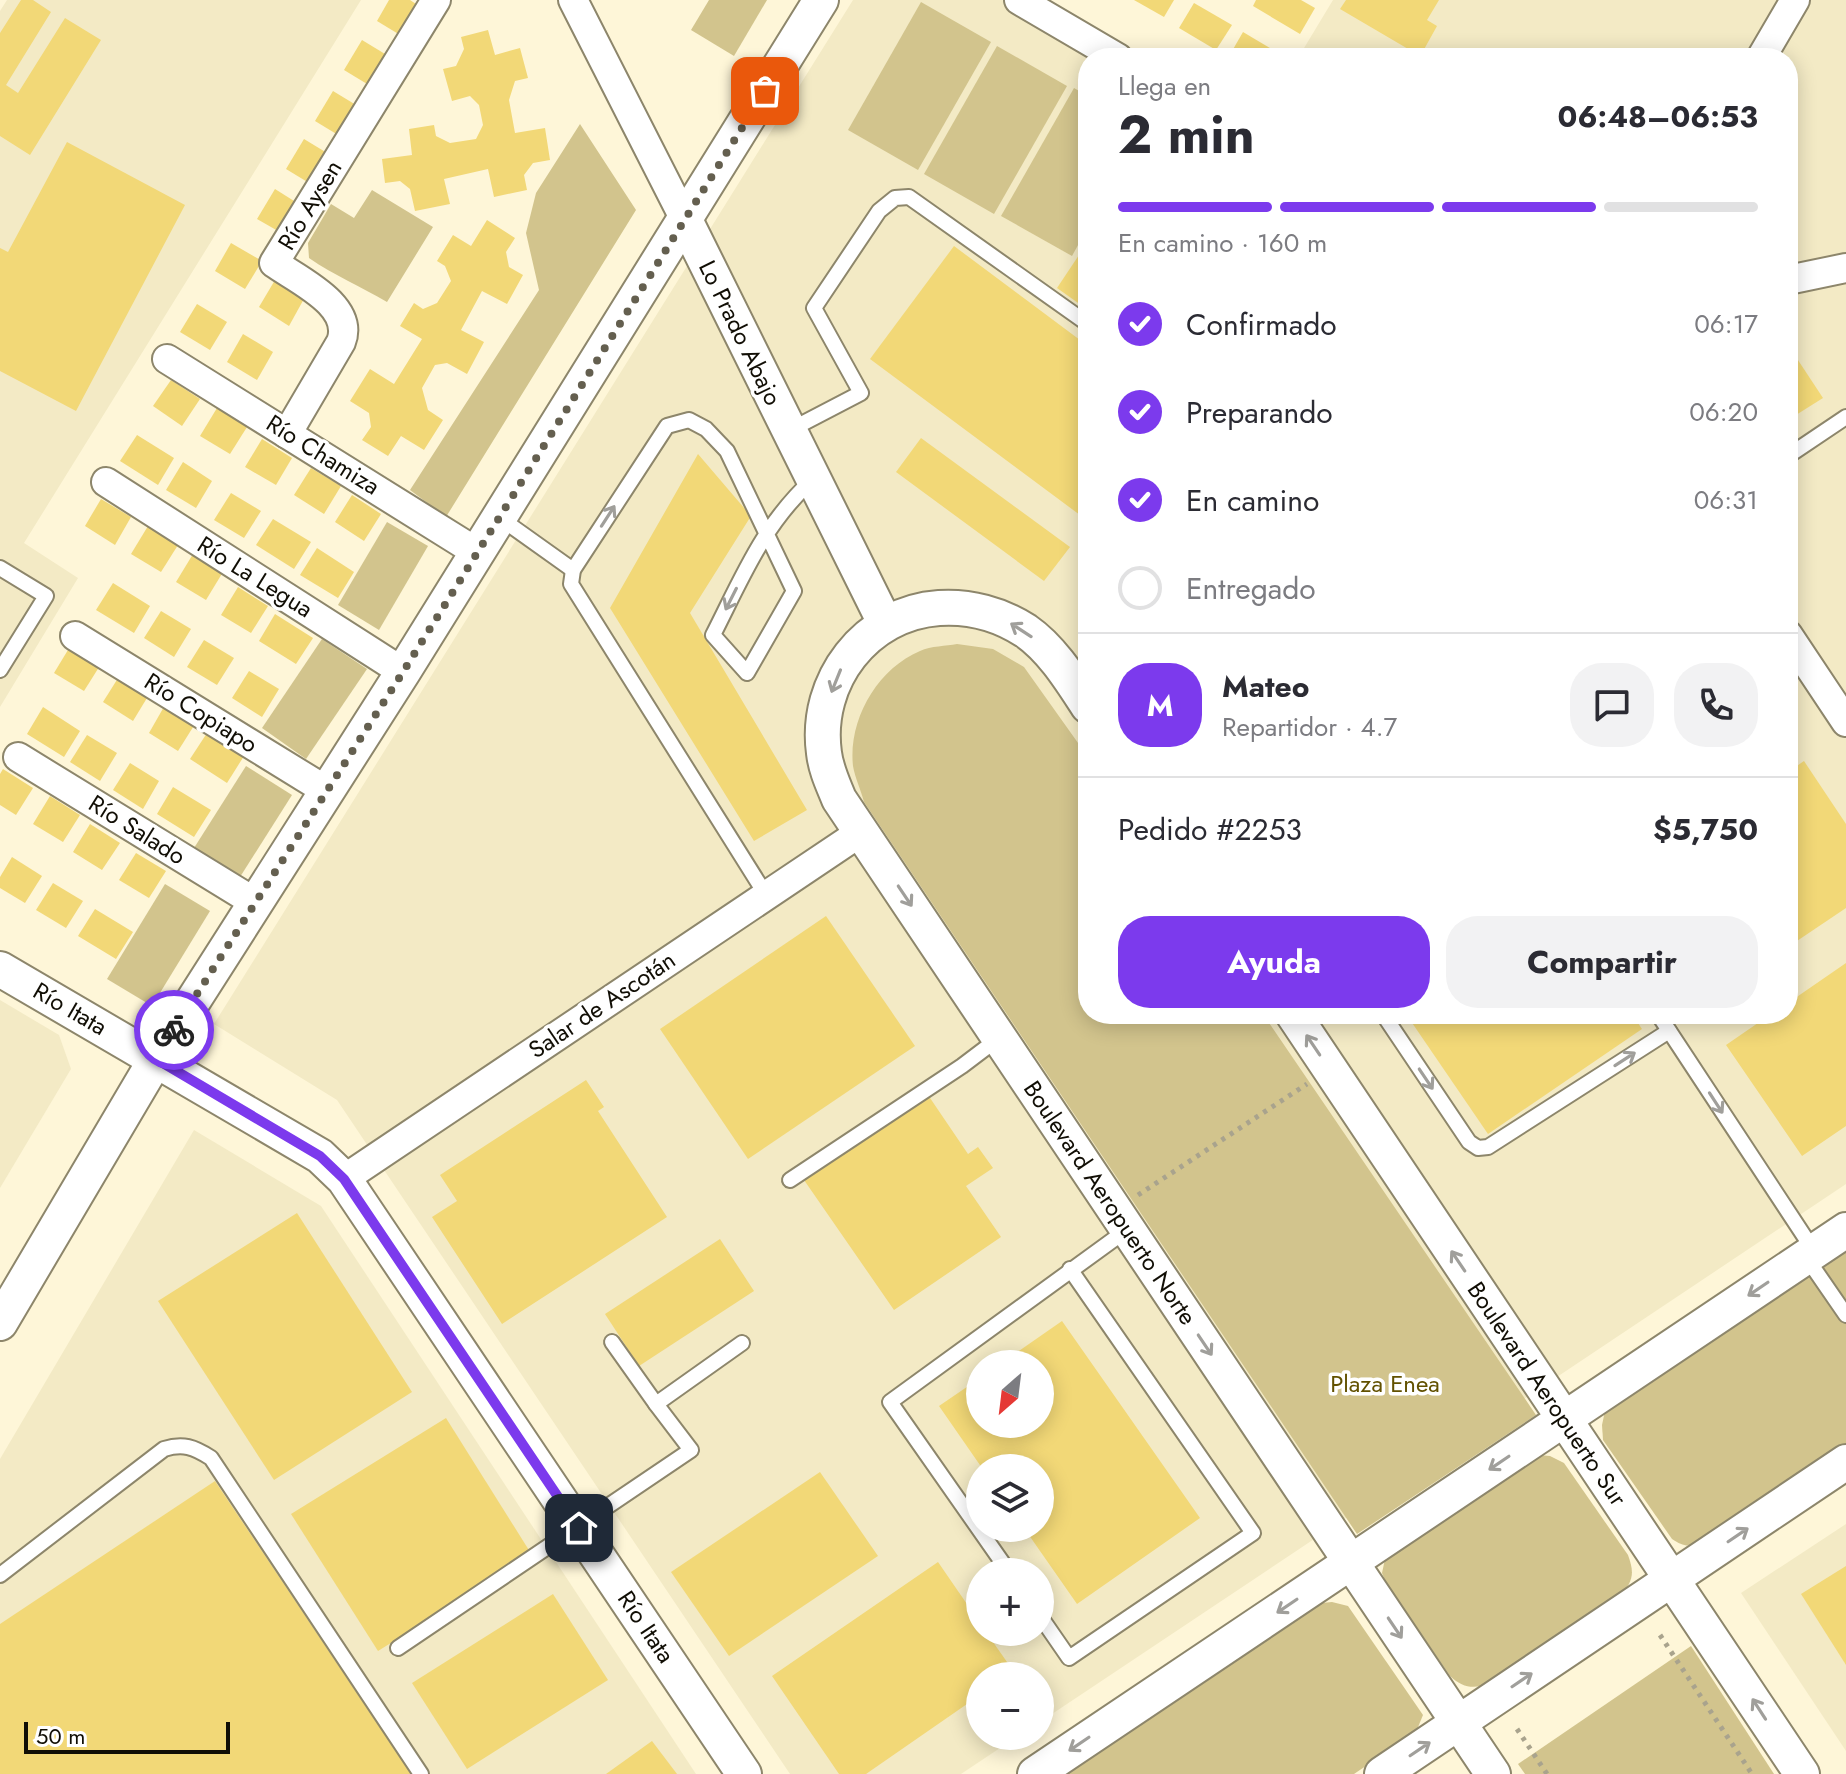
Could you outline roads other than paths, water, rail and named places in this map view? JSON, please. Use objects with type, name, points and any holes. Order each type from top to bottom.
[{"type":"street","name":"Río Aysen","points":[[287,434],[345,333],[344,322],[334,306],[274,263],[436,0]]},
{"type":"street","name":"Lo Prado Abajo","points":[[573,0],[885,623]]},
{"type":"street","points":[[0,1323],[156,1059],[478,553],[821,0]]},
{"type":"street","points":[[1019,0],[1101,48]]},
{"type":"street","points":[[1767,48],[1795,0]]},
{"type":"street","points":[[1798,278],[1846,268]]},
{"type":"street","name":"Río Chamiza","points":[[167,359],[478,553]]},
{"type":"street","name":"Río La Legua","points":[[106,482],[403,672]]},
{"type":"street","points":[[885,623],[910,613],[953,607],[1002,618],[1027,632],[1078,684]]},
{"type":"street","name":"Boulevard Aeropuerto Norte","points":[[885,623],[868,634],[845,661],[824,716],[828,774],[839,799],[1493,1774]]},
{"type":"street","name":"Río Copiapo","points":[[75,636],[327,791]]},
{"type":"street","points":[[1798,650],[1846,722]]},
{"type":"street","name":"Río Salado","points":[[18,757],[256,903]]},
{"type":"street","name":"Salar de Ascotán","points":[[344,1179],[861,832]]},
{"type":"street","name":"Río Itata","points":[[0,969],[320,1156],[344,1179],[744,1774]]},
{"type":"street","name":"Boulevard Aeropuerto Sur","points":[[1300,1024],[1802,1774]]},
{"type":"street","points":[[1035,1774],[1846,1230]]},
{"type":"street","points":[[1382,1774],[1846,1462]]},
{"type":"lane","points":[[789,431],[861,393],[814,308],[879,211],[895,198],[909,197],[1078,317]]},
{"type":"lane","points":[[1798,449],[1846,417]]},
{"type":"lane","points":[[572,577],[667,426],[689,420],[706,429],[727,451],[767,530],[794,591],[747,673],[713,635],[767,530],[788,502],[813,479]]},
{"type":"lane","points":[[499,518],[572,577],[766,895]]},
{"type":"lane","points":[[0,568],[46,596],[0,670]]},
{"type":"lane","points":[[1390,1024],[1469,1142],[1478,1148],[1488,1147],[1669,1031]]},
{"type":"lane","points":[[1664,1024],[1846,1315]]},
{"type":"lane","points":[[790,1180],[999,1038]]},
{"type":"lane","points":[[999,1558],[890,1402],[1128,1229]]},
{"type":"lane","points":[[1054,1636],[1069,1658],[1253,1533],[1070,1269]]},
{"type":"lane","points":[[398,1648],[691,1450],[612,1342]]},
{"type":"lane","points":[[656,1404],[742,1343]]},
{"type":"lane","points":[[0,1575],[164,1449],[188,1445],[211,1458],[421,1774]]},
{"type":"park label","name":"Plaza Enea","points":[[1385,1384]]}]
